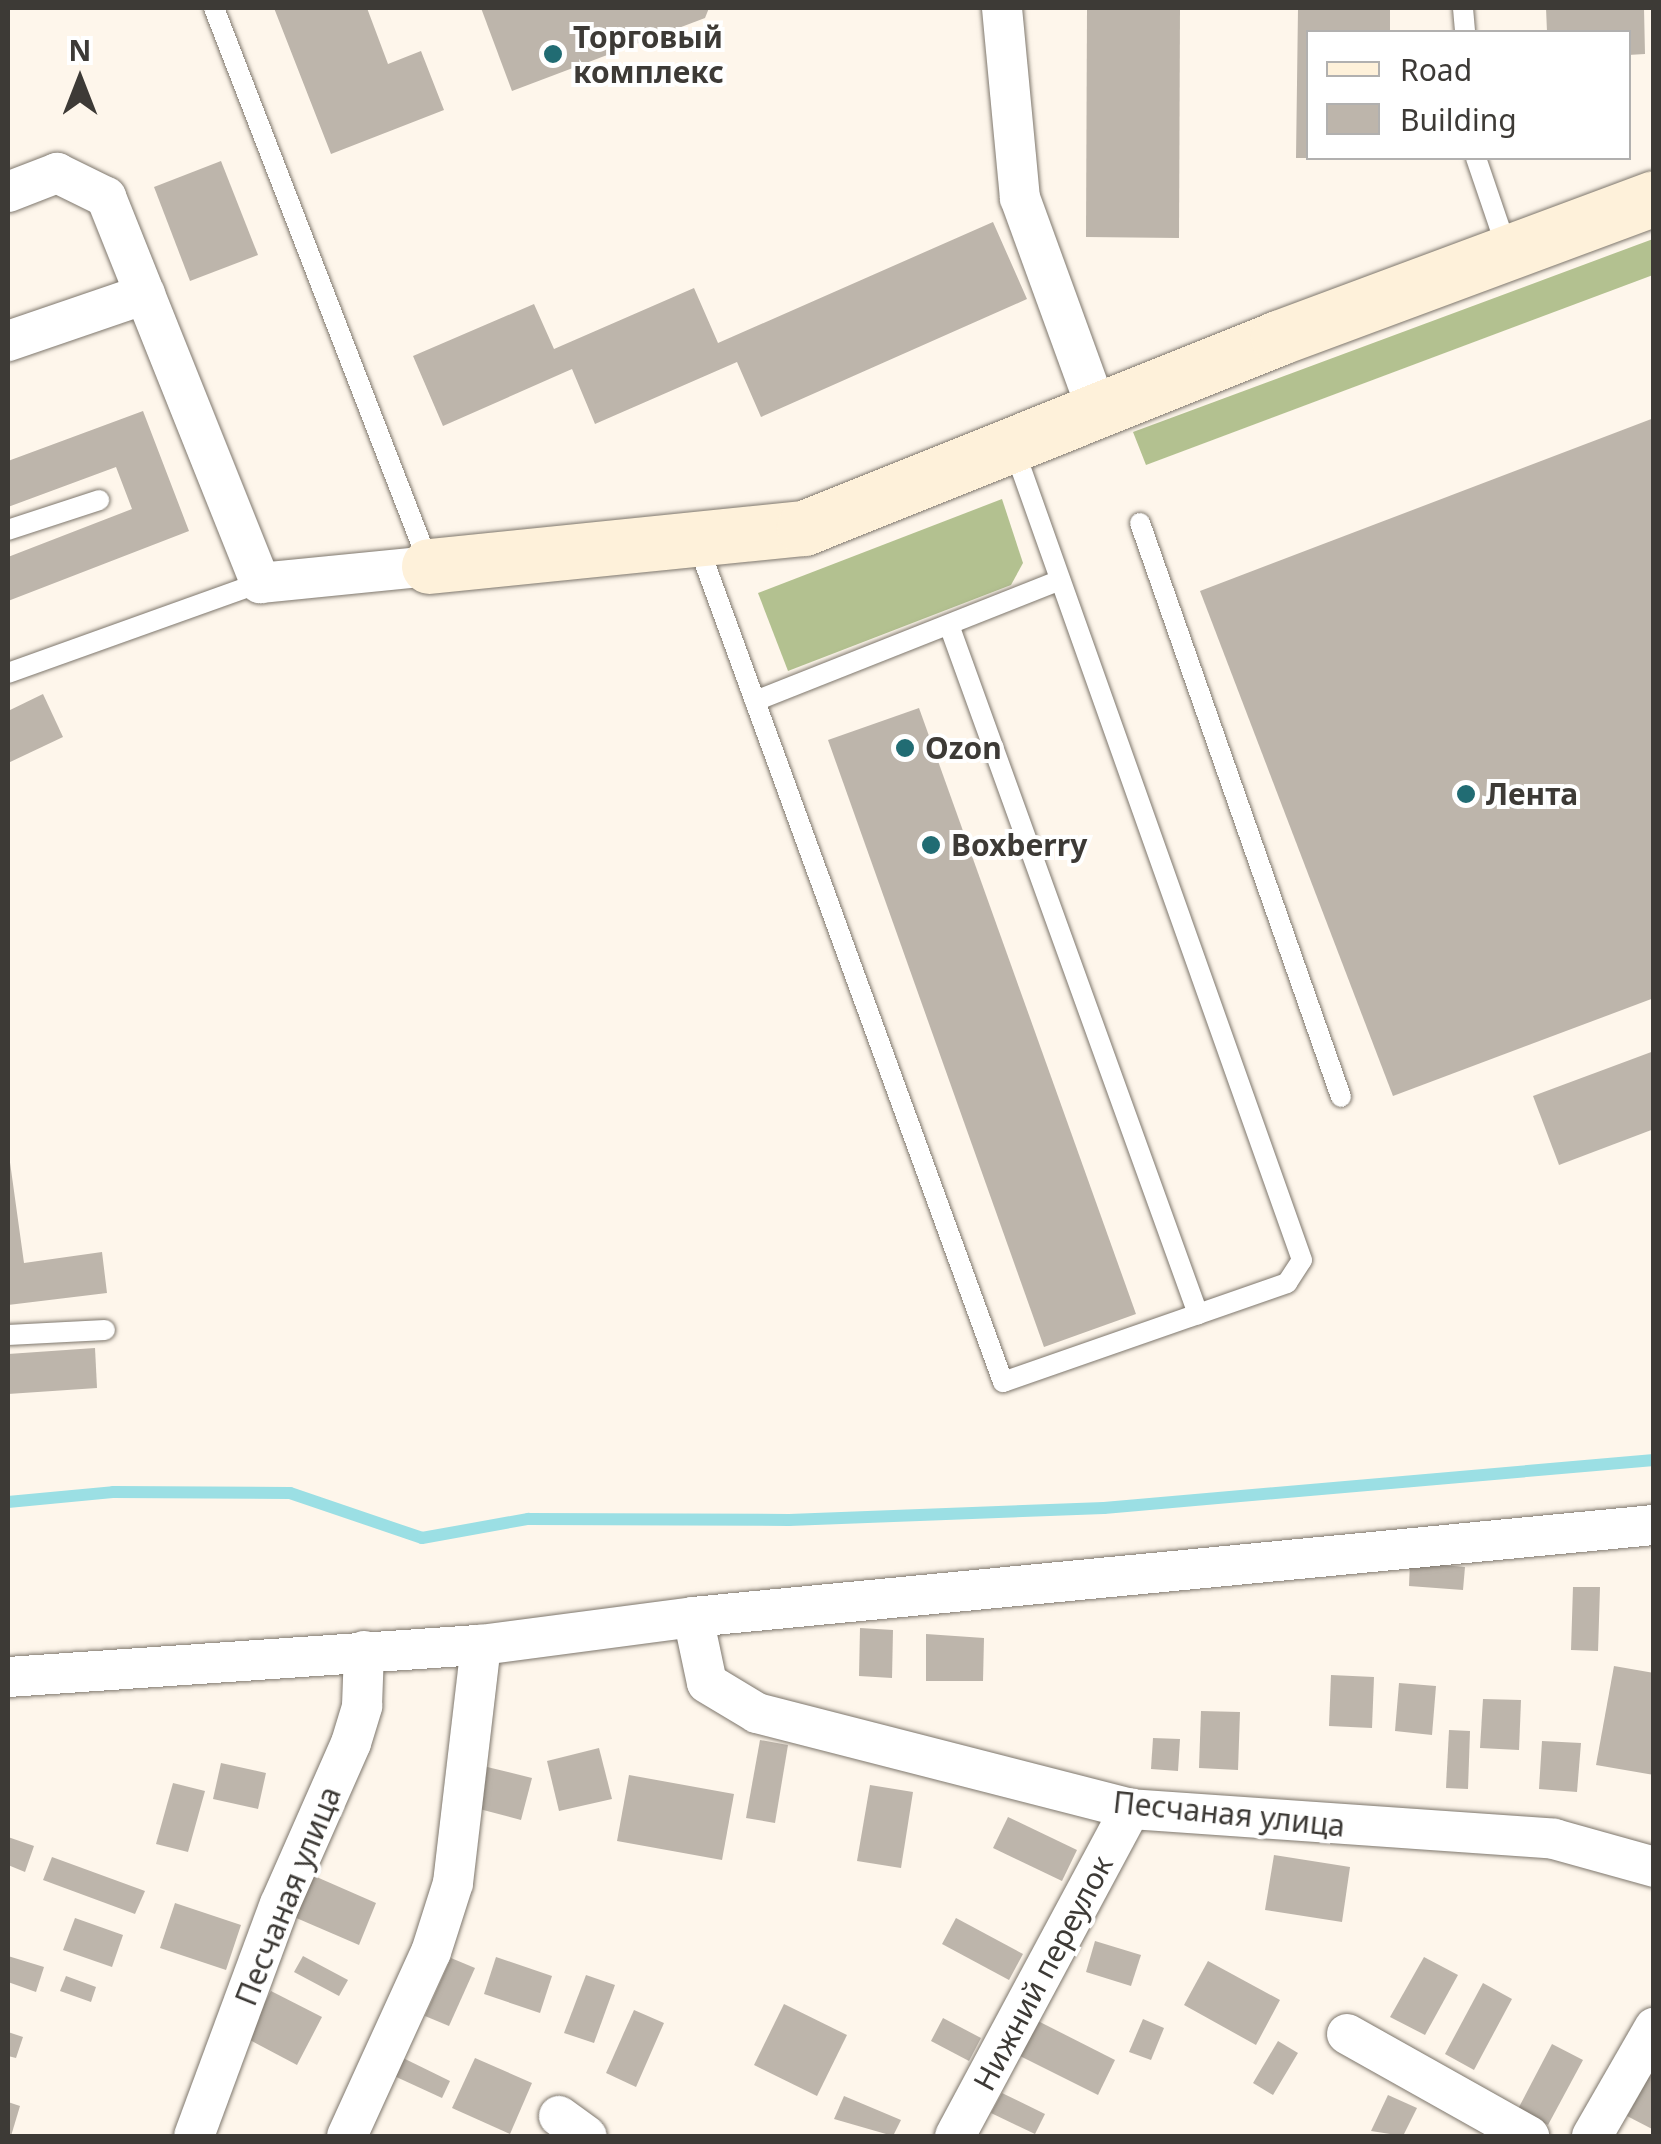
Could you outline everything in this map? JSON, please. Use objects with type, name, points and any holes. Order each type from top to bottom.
[{"type":"street","points":[[1002,8],[1020,198],[1097,410]]},
{"type":"street","points":[[8,192],[57,172],[106,197],[260,583],[804,528],[1507,249],[1654,198]]},
{"type":"street","points":[[8,341],[145,294]]},
{"type":"street","points":[[8,1677],[481,1646],[694,1617],[1654,1525]]},
{"type":"street","name":"Песчаная улица","points":[[694,1617],[707,1683],[757,1713],[1130,1809],[1554,1838],[1654,1867]]},
{"type":"street","points":[[347,2136],[432,1952],[453,1883],[481,1646]]},
{"type":"street","name":"Песчаная улица","points":[[194,2136],[280,1904],[351,1744],[362,1706],[364,1651]]},
{"type":"street","name":"Нижний переулок","points":[[955,2136],[1130,1809]]},
{"type":"street","points":[[1592,2136],[1654,2028]]},
{"type":"street","points":[[1347,2034],[1529,2136]]},
{"type":"lane","points":[[214,8],[430,566]]},
{"type":"lane","points":[[1477,160],[1507,249]]},
{"type":"lane","points":[[696,539],[1003,1382],[1287,1282],[1302,1260],[1012,444]]},
{"type":"lane","points":[[8,530],[99,500]]},
{"type":"lane","points":[[1140,522],[1341,1097]]},
{"type":"lane","points":[[755,702],[1060,580]]},
{"type":"lane","points":[[8,672],[260,583]]},
{"type":"lane","points":[[949,625],[1198,1314]]},
{"type":"lane","points":[[8,1335],[104,1330]]},
{"type":"green space","points":[[1653,239],[1653,275],[1146,465],[1133,432]]},
{"type":"green space","points":[[1002,499],[1023,563],[1011,585],[788,671],[758,593]]},
{"type":"building","points":[[274,8],[367,8],[388,64],[421,51],[444,110],[331,154]]},
{"type":"building","name":"Торговый комплекс","points":[[481,8],[709,8],[705,18],[512,91]]},
{"type":"building","points":[[1087,8],[1180,8],[1179,238],[1086,237]]},
{"type":"building","points":[[1298,8],[1390,8],[1390,30],[1306,30],[1306,158],[1296,158]]},
{"type":"building","points":[[1546,8],[1644,8],[1645,54],[1631,55],[1631,30],[1547,30]]},
{"type":"building","points":[[221,161],[258,255],[190,281],[154,187]]},
{"type":"building","points":[[993,222],[1027,299],[761,417],[737,362],[595,424],[572,369],[443,426],[413,356],[534,304],[554,349],[694,288],[718,343]]},
{"type":"building","points":[[143,411],[189,531],[8,601],[8,557],[132,509],[116,467],[8,507],[8,461]]},
{"type":"building","name":"Лента","points":[[1654,418],[1654,998],[1393,1096],[1200,591]]},
{"type":"building","points":[[43,694],[63,737],[8,763],[8,711]]},
{"type":"building","points":[[919,708],[1136,1314],[1044,1347],[828,740]]},
{"type":"building","points":[[1654,1051],[1654,1129],[1559,1165],[1533,1096]]},
{"type":"building","points":[[8,1148],[24,1263],[102,1252],[107,1293],[8,1305]]},
{"type":"building","points":[[95,1348],[97,1388],[8,1394],[8,1354]]},
{"type":"building","points":[[1410,1562],[1465,1567],[1463,1590],[1409,1586]]},
{"type":"building","points":[[1573,1587],[1600,1587],[1598,1651],[1571,1650]]},
{"type":"building","points":[[860,1628],[893,1630],[892,1678],[859,1676]]},
{"type":"building","points":[[926,1634],[984,1638],[983,1681],[926,1681]]},
{"type":"building","points":[[1614,1666],[1654,1673],[1654,1775],[1596,1765]]},
{"type":"building","points":[[1331,1675],[1374,1677],[1372,1728],[1329,1726]]},
{"type":"building","points":[[1399,1683],[1436,1686],[1432,1735],[1395,1731]]},
{"type":"building","points":[[1483,1699],[1521,1700],[1519,1750],[1480,1748]]},
{"type":"building","points":[[1201,1711],[1240,1712],[1238,1770],[1199,1768]]},
{"type":"building","points":[[1449,1730],[1470,1731],[1468,1789],[1446,1788]]},
{"type":"building","points":[[1153,1738],[1180,1739],[1178,1771],[1151,1769]]},
{"type":"building","points":[[760,1740],[788,1745],[775,1823],[746,1818]]},
{"type":"building","points":[[1542,1741],[1581,1743],[1577,1792],[1539,1789]]},
{"type":"building","points":[[599,1748],[612,1799],[559,1811],[547,1761]]},
{"type":"building","points":[[221,1763],[266,1773],[258,1809],[213,1799]]},
{"type":"building","points":[[479,1765],[532,1778],[521,1820],[468,1806]]},
{"type":"building","points":[[629,1775],[734,1794],[722,1860],[617,1841]]},
{"type":"building","points":[[173,1783],[205,1791],[188,1852],[156,1844]]},
{"type":"building","points":[[870,1785],[913,1792],[901,1868],[857,1861]]},
{"type":"building","points":[[1008,1817],[1077,1850],[1062,1881],[993,1848]]},
{"type":"building","points":[[8,1837],[34,1846],[25,1872],[8,1865]]},
{"type":"building","points":[[1274,1855],[1350,1867],[1342,1922],[1265,1910]]},
{"type":"building","points":[[52,1857],[145,1891],[135,1914],[43,1880]]},
{"type":"building","points":[[312,1875],[376,1903],[359,1945],[294,1917]]},
{"type":"building","points":[[175,1903],[241,1925],[226,1970],[160,1948]]},
{"type":"building","points":[[75,1918],[123,1935],[112,1967],[63,1950]]},
{"type":"building","points":[[956,1918],[1023,1954],[1009,1980],[942,1944]]},
{"type":"building","points":[[1095,1941],[1141,1955],[1131,1986],[1086,1972]]},
{"type":"building","points":[[8,1956],[44,1967],[36,1992],[8,1982]]},
{"type":"building","points":[[303,1956],[348,1980],[339,1996],[294,1972]]},
{"type":"building","points":[[496,1957],[552,1976],[540,2013],[484,1994]]},
{"type":"building","points":[[1424,1957],[1458,1975],[1425,2035],[1390,2017]]},
{"type":"building","points":[[451,1958],[475,1968],[449,2026],[425,2016]]},
{"type":"building","points":[[1208,1961],[1280,2000],[1256,2045],[1184,2005]]},
{"type":"building","points":[[586,1975],[615,1985],[594,2043],[564,2033]]},
{"type":"building","points":[[66,1976],[96,1987],[91,2002],[60,1991]]},
{"type":"building","points":[[1483,1983],[1512,1999],[1474,2070],[1445,2054]]},
{"type":"building","points":[[271,1991],[322,2017],[297,2065],[246,2038]]},
{"type":"building","points":[[784,2004],[847,2035],[817,2096],[754,2065]]},
{"type":"building","points":[[634,2010],[664,2023],[636,2087],[606,2073]]},
{"type":"building","points":[[943,2018],[981,2038],[969,2061],[931,2041]]},
{"type":"building","points":[[1143,2019],[1164,2028],[1151,2060],[1129,2052]]},
{"type":"building","points":[[1038,2021],[1115,2060],[1098,2095],[1020,2056]]},
{"type":"building","points":[[8,2032],[23,2037],[16,2058],[8,2056]]},
{"type":"building","points":[[1278,2041],[1298,2053],[1273,2095],[1253,2083]]},
{"type":"building","points":[[1552,2044],[1583,2060],[1548,2125],[1518,2109]]},
{"type":"building","points":[[401,2057],[450,2081],[442,2098],[392,2075]]},
{"type":"building","points":[[475,2058],[532,2083],[510,2134],[452,2108]]},
{"type":"building","points":[[1654,2068],[1654,2130],[1627,2116]]},
{"type":"building","points":[[1002,2093],[1045,2114],[1035,2134],[991,2113]]},
{"type":"building","points":[[1388,2095],[1417,2108],[1403,2136],[1371,2131]]},
{"type":"building","points":[[844,2096],[901,2120],[893,2136],[834,2119]]},
{"type":"building","points":[[8,2102],[20,2106],[11,2136],[8,2136]]},
{"type":"waterway","points":[[8,1502],[113,1492],[290,1493],[422,1538],[528,1519],[789,1520],[1104,1508],[1654,1460]]},
{"type":"place","name":"Торговый комплекс","points":[[553,54]]},
{"type":"place","name":"Ozon","points":[[905,748]]},
{"type":"place","name":"Лента","points":[[1466,794]]},
{"type":"place","name":"Boxberry","points":[[931,845]]}]
